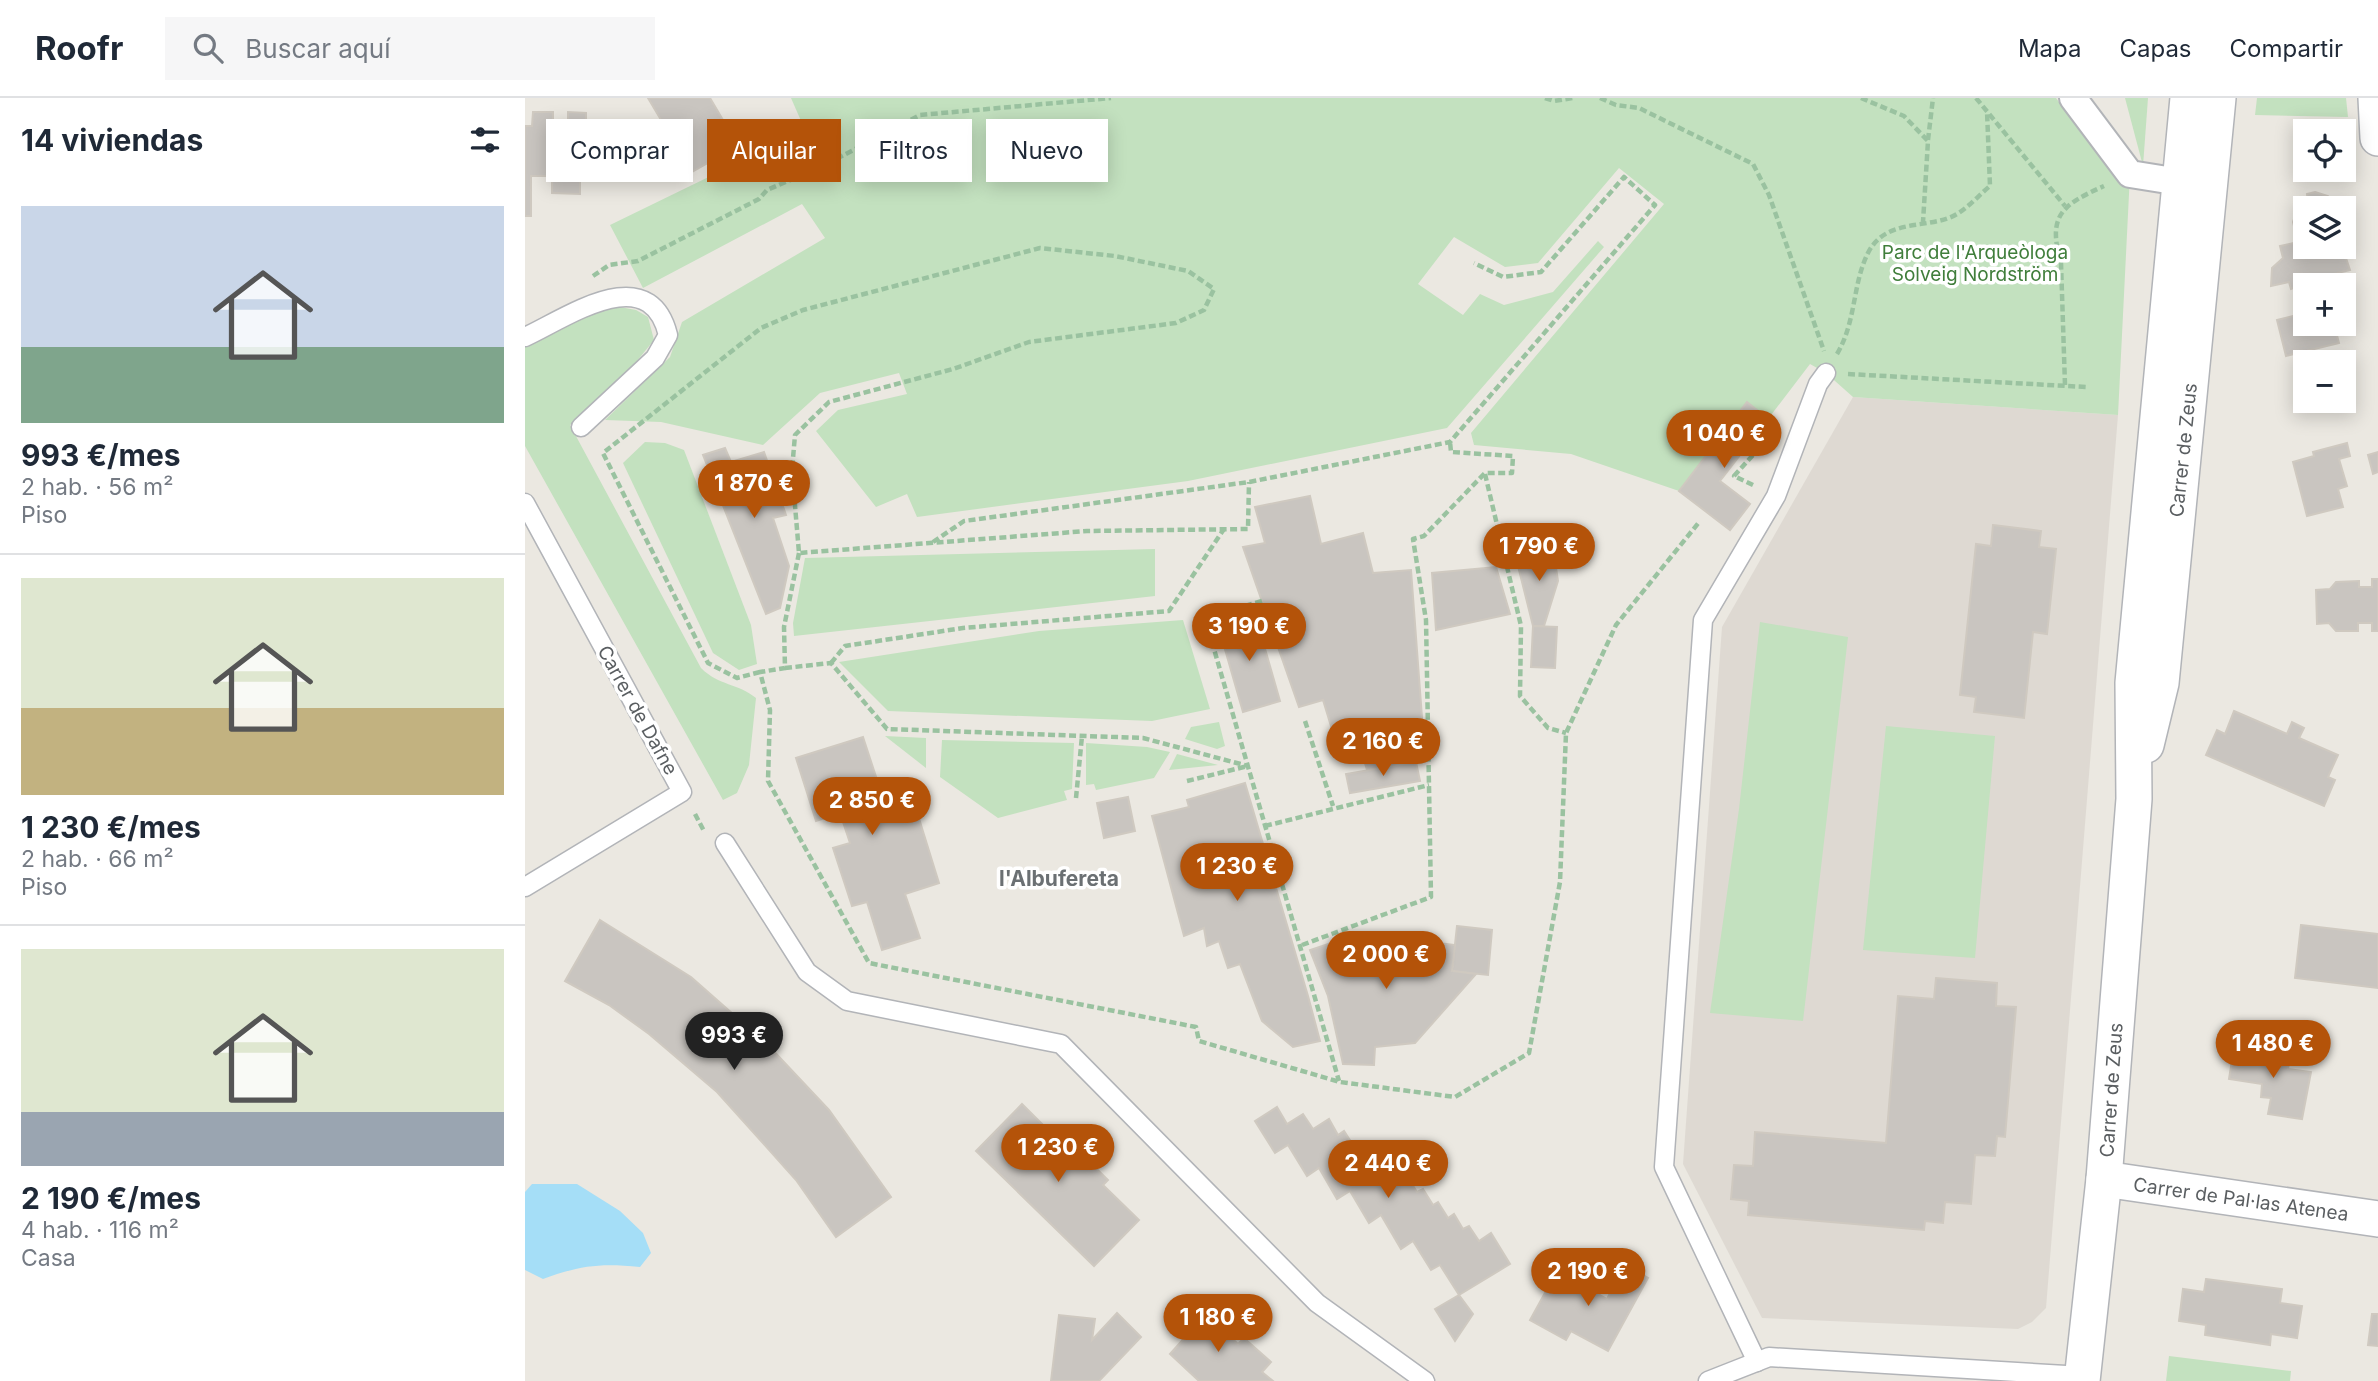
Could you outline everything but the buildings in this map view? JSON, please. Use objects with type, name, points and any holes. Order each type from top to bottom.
[{"type":"street","points":[[2073,98],[2130,174],[2180,182]]},
{"type":"street","name":"Carrer de Zeus","points":[[2082,1378],[2104,1179],[2134,799],[2133,683],[2188,98]]},
{"type":"street","name":"Carrer de Zeus","points":[[2134,799],[2161,683],[2218,98]]},
{"type":"street","points":[[2376,98],[2378,138]]},
{"type":"street","name":"Carrer de Pal·las Atenea","points":[[2104,1179],[2378,1219]]},
{"type":"lane","points":[[525,337],[609,297],[640,298],[654,306],[664,318],[668,335],[655,358],[581,427]]},
{"type":"lane","points":[[1757,1362],[1664,1167],[1703,620],[1776,496],[1818,384],[1826,373]]},
{"type":"lane","name":"Carrer de Dafne","points":[[525,503],[682,792],[525,887]]},
{"type":"lane","points":[[725,843],[807,972],[847,1001],[1061,1044],[1317,1303],[1425,1381]]},
{"type":"lane","points":[[1708,1381],[1769,1357],[2082,1378]]},
{"type":"path","points":[[589,279],[609,265],[638,261],[759,199],[767,190],[823,166],[920,114],[1111,98]]},
{"type":"path","points":[[1545,98],[1573,98]]},
{"type":"path","points":[[1599,98],[1616,105],[1639,108],[1753,164],[1769,195],[1824,351],[1826,373]]},
{"type":"path","points":[[1861,98],[1905,116],[1928,141]]},
{"type":"path","points":[[1923,222],[1933,98]]},
{"type":"path","points":[[1976,98],[2064,206]]},
{"type":"path","points":[[1826,373],[1849,333],[1857,287],[1870,249],[1894,229],[1955,215],[1990,186],[1987,111]]},
{"type":"path","points":[[2065,385],[2061,263],[2055,244],[2055,223],[2064,206],[2130,174]]},
{"type":"path","points":[[932,542],[964,521],[1249,482],[1450,442],[1655,205],[1624,177],[1541,272],[1503,277],[1474,263]]},
{"type":"path","points":[[785,667],[784,627],[799,553],[792,470],[795,435],[828,402],[953,369],[1028,342],[1176,323],[1204,310],[1214,289],[1188,271],[1115,256],[1040,248],[803,310],[761,328],[603,453],[708,663],[737,678],[785,667],[831,663],[845,646],[963,628],[1169,611],[1224,529]]},
{"type":"path","points":[[1826,373],[2086,387]]},
{"type":"path","points":[[1302,946],[1431,897],[1426,620],[1413,539],[1424,536],[1485,473],[1512,473],[1513,456],[1451,452],[1450,442]]},
{"type":"path","points":[[1485,473],[1521,626],[1520,696],[1548,728],[1566,733]]},
{"type":"path","points":[[799,553],[1087,531],[1248,529],[1249,482]]},
{"type":"path","points":[[759,672],[770,710],[768,781],[869,963],[1196,1027],[1199,1041],[1340,1082],[1455,1097],[1529,1053],[1560,882],[1566,733],[1616,625],[1700,521]]},
{"type":"path","points":[[1262,601],[1205,618],[1340,1082]]},
{"type":"path","points":[[831,663],[887,729],[1143,738],[1248,766]]},
{"type":"path","points":[[1305,721],[1333,807]]},
{"type":"path","points":[[1076,798],[1082,736]]},
{"type":"path","points":[[1187,781],[1248,766]]},
{"type":"path","points":[[1265,825],[1429,785]]},
{"type":"path","points":[[682,792],[705,832],[725,843]]},
{"type":"shaded area","points":[[1853,397],[2118,415],[2046,1308],[2032,1322],[2018,1329],[1762,1318],[1683,1164],[1722,627]]},
{"type":"green space","name":"Parc de l'Arqueòloga Solveig Nordström","points":[[791,98],[2056,98],[2104,163],[2130,174],[2118,415],[1853,397],[1826,373],[1810,364],[1768,419],[1746,403],[1679,491],[1571,454],[1474,445],[1471,433],[1664,204],[1619,168],[1538,263],[1505,267],[1454,237],[1418,284],[1463,315],[1480,294],[1504,305],[1553,292],[1598,241],[1604,247],[1447,428],[1188,481],[917,517],[907,494],[876,507],[816,431],[838,410],[907,394],[899,373],[820,393],[763,445],[661,422],[605,420],[670,357],[682,322],[825,238],[802,204],[643,288],[610,225],[707,178],[707,182],[841,182],[841,119],[800,119]]},
{"type":"green space","points":[[2125,98],[2148,98],[2143,166]]},
{"type":"green space","points":[[2257,98],[2346,98],[2348,117],[2255,115]]},
{"type":"green space","points":[[609,305],[636,310],[648,317],[654,340],[628,372],[570,425],[701,668],[756,698],[749,765],[737,793],[723,800],[525,446],[525,347]]},
{"type":"green space","points":[[645,442],[665,443],[684,450],[751,625],[757,664],[739,670],[713,653],[623,463]]},
{"type":"green space","points":[[1155,549],[1155,596],[794,636],[793,623],[805,558]]},
{"type":"green space","points":[[1183,620],[1210,709],[1152,721],[888,711],[839,662],[1039,631]]},
{"type":"green space","points":[[1760,622],[1848,637],[1803,1021],[1710,1013],[1739,809]]},
{"type":"green space","points":[[1219,722],[1225,746],[1217,749],[1185,739],[1191,727]]},
{"type":"green space","points":[[1886,726],[1995,736],[1975,958],[1863,950]]},
{"type":"green space","points":[[885,736],[926,738],[926,768]]},
{"type":"green space","points":[[942,740],[1074,743],[1072,789],[1064,791],[1067,800],[998,818],[940,777]]},
{"type":"green space","points":[[1086,743],[1147,747],[1170,752],[1154,778],[1096,790],[1094,784],[1086,785]]},
{"type":"green space","points":[[1177,754],[1218,765],[1169,770]]},
{"type":"green space","points":[[2169,1356],[2291,1371],[2290,1381],[2166,1381]]},
{"type":"water","points":[[532,1184],[577,1184],[620,1211],[643,1233],[651,1253],[640,1267],[591,1266],[543,1279],[525,1270],[525,1192]]},
{"type":"district","name":"l'Albufereta","points":[[1059,879]]}]
